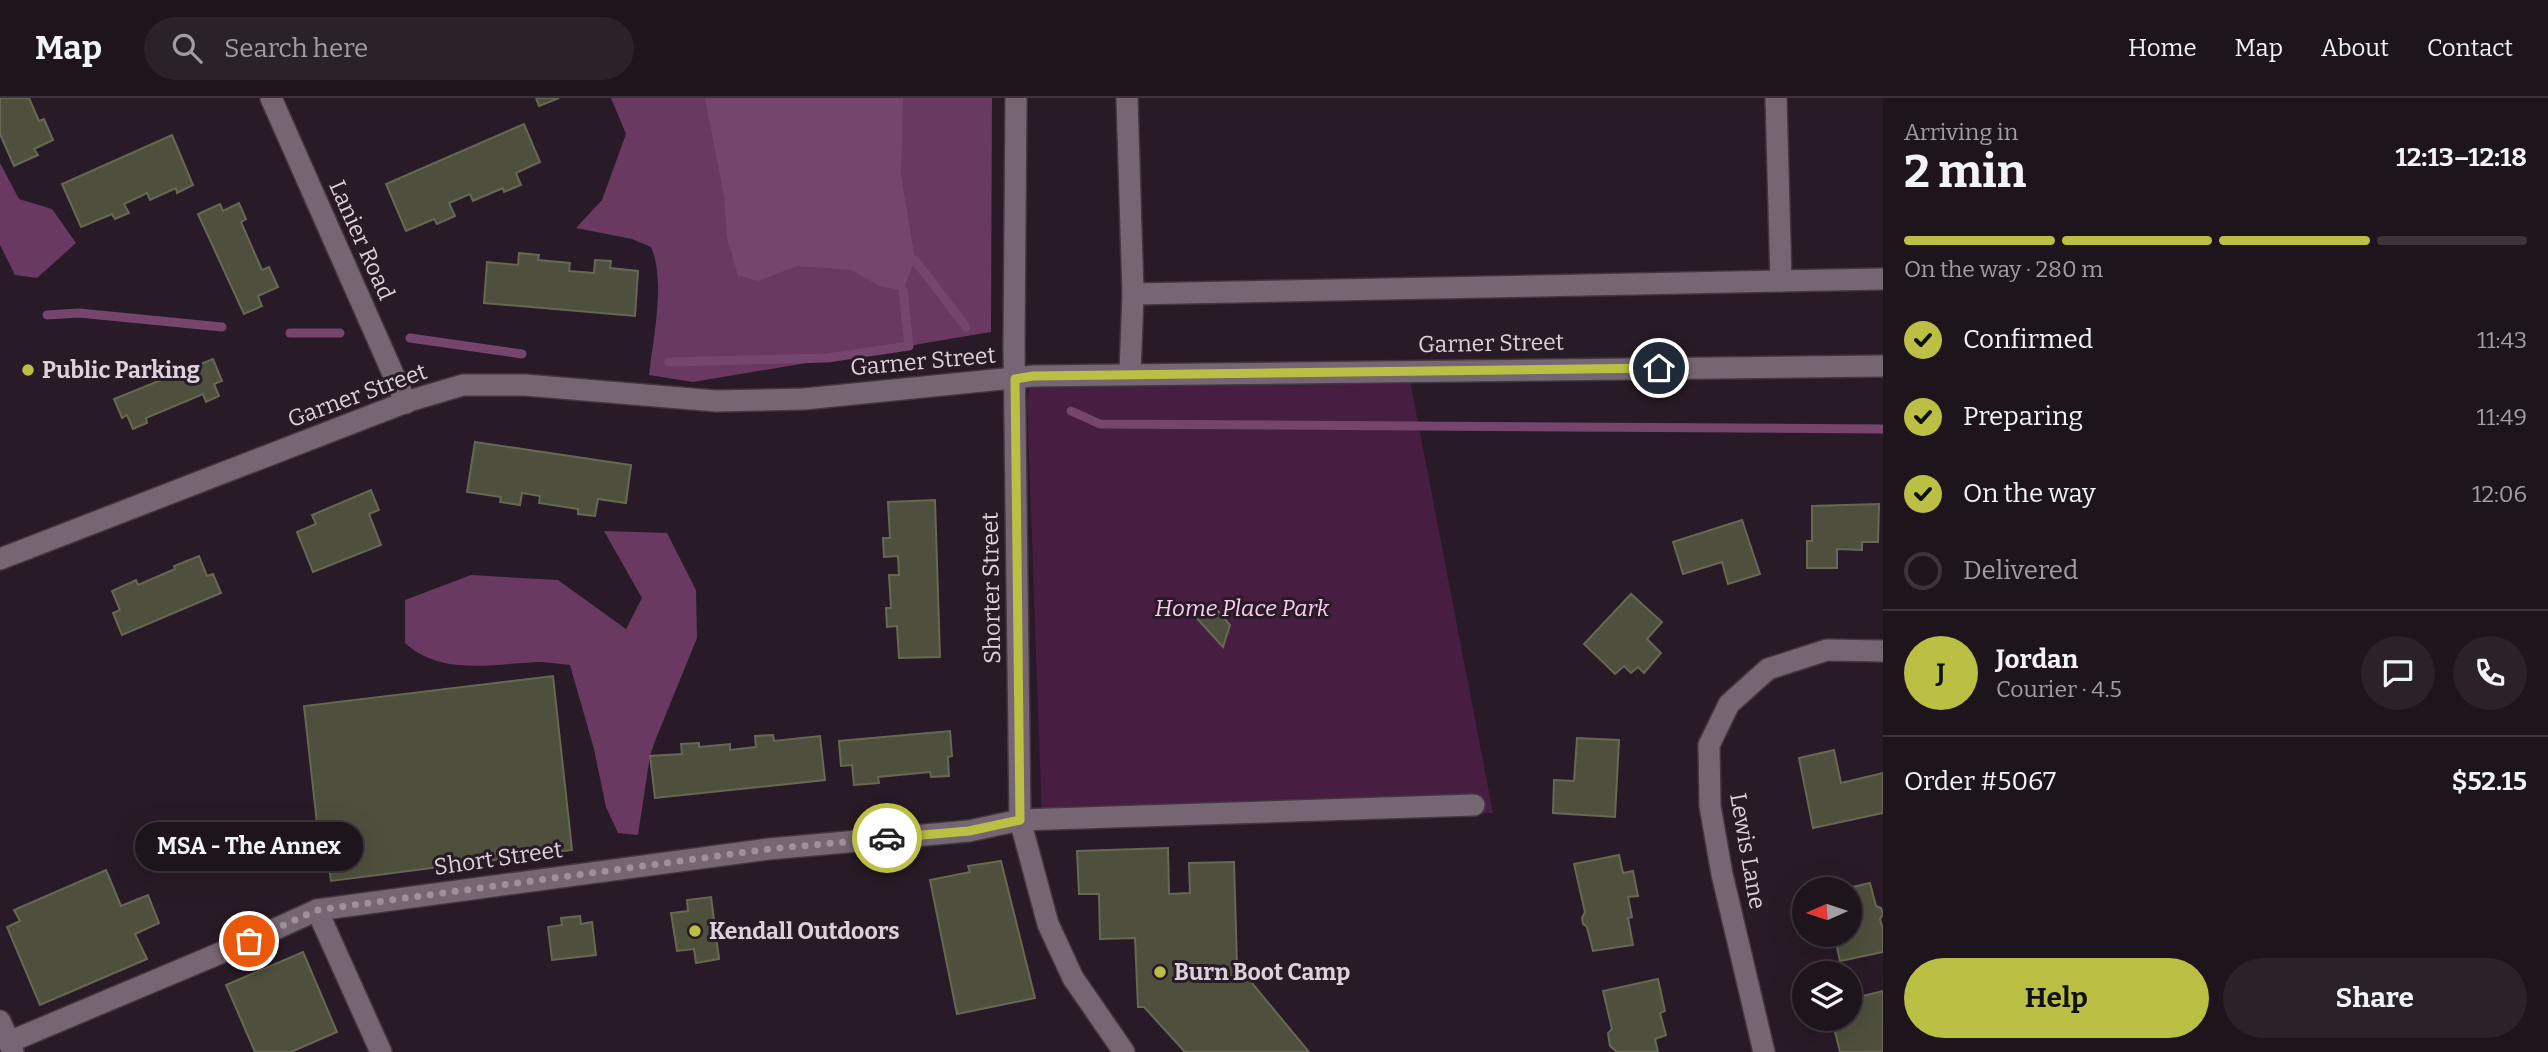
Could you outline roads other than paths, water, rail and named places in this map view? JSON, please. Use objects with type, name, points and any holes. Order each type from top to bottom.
[{"type":"street","name":"Lanier Road","points":[[271,98],[406,403]]},
{"type":"street","name":"Shorter Street","points":[[1016,98],[1014,345],[1020,820],[1053,935],[1073,978],[1124,1052]]},
{"type":"street","points":[[1127,98],[1133,294],[1130,374]]},
{"type":"street","points":[[1776,98],[1781,281]]},
{"type":"street","points":[[1133,294],[1883,279]]},
{"type":"street","name":"Garner Street","points":[[0,559],[406,403],[463,385],[525,385],[716,401],[804,399],[1033,376],[1883,366]]},
{"type":"street","name":"Lewis Lane","points":[[1764,1052],[1717,847],[1710,806],[1709,746],[1729,704],[1768,669],[1827,650],[1883,651]]},
{"type":"street","name":"Short Street","points":[[11,1047],[317,910],[769,849],[969,831],[1020,820],[1474,805]]},
{"type":"street","points":[[317,910],[381,1052]]},
{"type":"street","points":[[0,1021],[11,1047]]},
{"type":"waterway","points":[[915,260],[966,327]]},
{"type":"waterway","points":[[669,362],[827,358],[909,346],[903,290]]},
{"type":"waterway","points":[[47,315],[79,313],[222,327]]},
{"type":"waterway","points":[[290,333],[340,333]]},
{"type":"waterway","points":[[410,338],[522,354]]},
{"type":"waterway","points":[[1071,411],[1100,424],[1883,429]]},
{"type":"place","name":"Public Parking","points":[[28,370]]},
{"type":"place","name":"Kendall Outdoors","points":[[695,931]]},
{"type":"place","name":"MSA - The Annex","points":[[249,941]]},
{"type":"place","name":"Burn Boot Camp","points":[[1160,972]]},
{"type":"park label","name":"Home Place Park","points":[[1242,608]]}]
